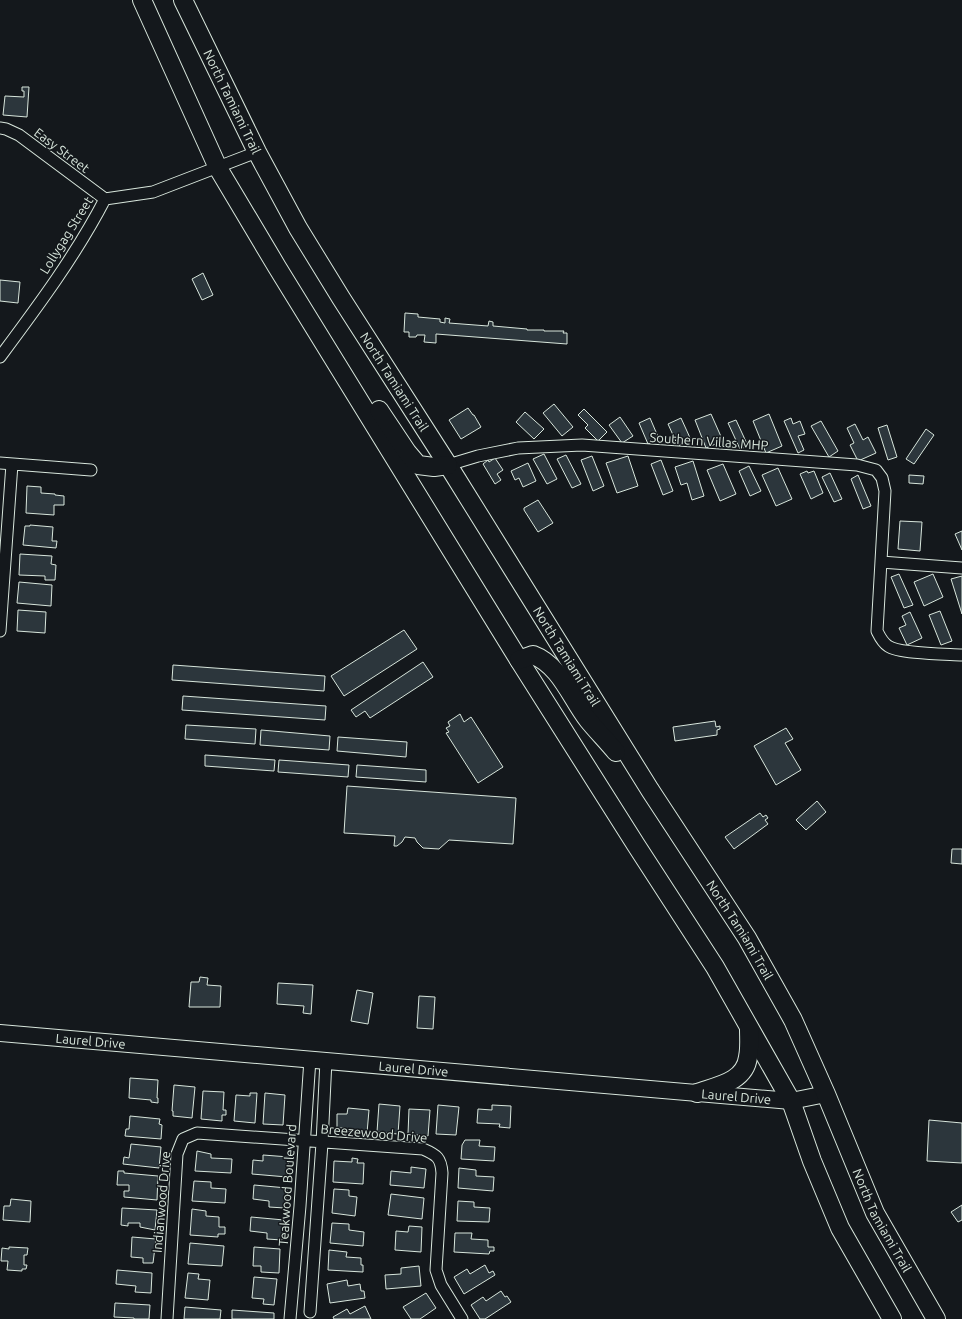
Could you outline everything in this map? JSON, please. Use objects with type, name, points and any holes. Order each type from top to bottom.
[{"type":"main road","points":[[142,0],[218,168],[277,267],[519,660],[715,967],[791,1101],[812,1161],[840,1228],[892,1318]]},
{"type":"main road","name":"North Tamiami Trail","points":[[183,0],[257,152],[298,228],[448,465],[650,790],[747,938],[793,1020],[826,1094],[875,1213],[936,1319]]},
{"type":"main road","points":[[339,367],[365,389],[407,452],[418,465],[434,467],[448,465]]},
{"type":"main road","points":[[519,660],[533,655],[538,657],[556,671],[587,719],[650,790]]},
{"type":"main road","points":[[697,1093],[730,1081],[741,1074],[748,1058],[749,1028]]},
{"type":"street","name":"Easy Street","points":[[0,128],[19,135],[105,199]]},
{"type":"street","name":"Lollygag Street","points":[[0,357],[30,317],[90,229],[105,199],[154,192],[257,152]]},
{"type":"street","name":"Southern Villas MHP","points":[[448,465],[478,456],[518,448],[582,445],[857,465],[876,470],[882,478],[885,491],[877,631],[881,640],[889,647],[900,650],[962,655]]},
{"type":"street","points":[[0,463],[91,470]]},
{"type":"street","points":[[0,631],[12,464]]},
{"type":"street","points":[[881,562],[962,568]]},
{"type":"street","name":"Laurel Drive","points":[[0,1033],[791,1101],[826,1094]]},
{"type":"street","name":"Teakwood Boulevard","points":[[290,1316],[310,1059]]},
{"type":"street","points":[[290,1316],[312,1315],[326,1060]]},
{"type":"street","name":"Indianwood Drive","points":[[167,1319],[178,1154],[183,1139],[196,1133],[304,1141]]},
{"type":"street","name":"Breezewood Drive","points":[[304,1141],[423,1150],[434,1154],[441,1163],[442,1173],[436,1270],[440,1286],[462,1319]]},
{"type":"building","points":[[22,87],[29,87],[27,117],[3,115],[5,96],[24,97]]},
{"type":"building","points":[[203,273],[213,295],[202,300],[192,279]]},
{"type":"building","points":[[0,280],[20,282],[18,303],[0,301]]},
{"type":"building","points":[[405,313],[418,314],[418,317],[440,319],[440,322],[445,323],[445,318],[450,319],[449,323],[488,326],[489,321],[493,322],[493,326],[527,330],[564,331],[563,333],[567,333],[567,344],[436,334],[436,343],[424,342],[425,335],[409,337],[409,332],[404,332]]},
{"type":"building","points":[[554,404],[573,427],[562,436],[543,413]]},
{"type":"building","points":[[468,408],[481,427],[461,439],[449,420]]},
{"type":"building","points":[[584,409],[607,432],[598,441],[585,428],[588,425],[578,415]]},
{"type":"building","points":[[525,412],[544,429],[534,439],[516,422]]},
{"type":"building","points":[[711,414],[723,441],[706,448],[695,420]]},
{"type":"building","points":[[769,414],[782,446],[766,453],[753,421]]},
{"type":"building","points":[[620,417],[633,436],[622,443],[609,425]]},
{"type":"building","points":[[650,418],[659,439],[648,444],[639,423]]},
{"type":"building","points":[[681,418],[691,440],[678,446],[668,424]]},
{"type":"building","points":[[791,418],[793,424],[800,421],[805,434],[798,436],[804,450],[798,453],[784,421]]},
{"type":"building","points":[[736,420],[748,446],[740,449],[728,423]]},
{"type":"building","points":[[821,421],[838,451],[829,457],[811,426]]},
{"type":"building","points":[[855,424],[863,440],[868,437],[876,453],[858,461],[850,445],[854,443],[847,428]]},
{"type":"building","points":[[887,425],[897,457],[888,460],[878,428]]},
{"type":"building","points":[[926,429],[934,435],[914,464],[906,459]]},
{"type":"building","points":[[544,454],[557,479],[547,484],[533,459]]},
{"type":"building","points":[[566,455],[581,484],[572,488],[557,459]]},
{"type":"building","points":[[592,456],[604,486],[593,491],[581,460]]},
{"type":"building","points":[[628,456],[638,486],[617,493],[606,463]]},
{"type":"building","points":[[495,458],[503,470],[497,474],[501,480],[495,484],[483,464],[488,460],[489,462]]},
{"type":"building","points":[[661,460],[673,491],[663,495],[651,464]]},
{"type":"building","points":[[693,461],[704,496],[692,500],[687,483],[681,485],[675,467]]},
{"type":"building","points":[[528,463],[536,481],[523,487],[519,478],[515,480],[511,471]]},
{"type":"building","points":[[723,464],[736,494],[720,501],[707,470]]},
{"type":"building","points":[[749,466],[761,491],[750,496],[739,471]]},
{"type":"building","points":[[778,468],[792,499],[776,506],[762,475]]},
{"type":"building","points":[[807,471],[808,473],[814,471],[823,493],[811,499],[800,474]]},
{"type":"building","points":[[830,473],[842,499],[834,502],[822,477]]},
{"type":"building","points":[[858,475],[871,506],[863,509],[851,479]]},
{"type":"building","points":[[909,475],[924,476],[923,484],[909,483]]},
{"type":"building","points":[[27,486],[41,487],[41,493],[64,496],[64,505],[54,505],[54,515],[26,513]]},
{"type":"building","points":[[538,500],[553,523],[538,532],[524,508]]},
{"type":"building","points":[[900,521],[922,522],[920,551],[898,549]]},
{"type":"building","points":[[25,526],[53,527],[52,541],[57,541],[56,548],[23,545]]},
{"type":"building","points":[[962,531],[962,550],[955,534]]},
{"type":"building","points":[[20,554],[52,556],[51,564],[56,565],[55,580],[45,580],[45,576],[19,575]]},
{"type":"building","points":[[899,574],[913,605],[904,608],[891,577]]},
{"type":"building","points":[[933,574],[943,597],[924,606],[914,582]]},
{"type":"building","points":[[962,576],[962,614],[951,579]]},
{"type":"building","points":[[19,582],[52,585],[51,606],[17,603]]},
{"type":"building","points":[[18,610],[46,612],[45,633],[17,631]]},
{"type":"building","points":[[940,611],[952,641],[941,645],[929,615]]},
{"type":"building","points":[[910,612],[922,638],[907,645],[899,628],[906,625],[902,616]]},
{"type":"building","points":[[404,630],[417,649],[344,696],[331,676]]},
{"type":"building","points":[[423,662],[433,677],[370,718],[365,711],[356,717],[351,710]]},
{"type":"building","points":[[173,665],[325,676],[324,691],[172,680]]},
{"type":"building","points":[[183,696],[326,706],[325,720],[182,710]]},
{"type":"building","points":[[460,714],[464,722],[471,717],[503,767],[478,783],[446,733],[449,732],[446,728],[450,726],[448,722]]},
{"type":"building","points":[[715,721],[716,727],[720,726],[720,729],[717,730],[717,735],[675,741],[673,727]]},
{"type":"building","points":[[186,725],[256,729],[255,744],[185,739]]},
{"type":"building","points":[[786,728],[793,739],[785,743],[801,770],[776,785],[754,746]]},
{"type":"building","points":[[261,730],[330,736],[329,750],[260,745]]},
{"type":"building","points":[[338,737],[407,742],[406,757],[337,751]]},
{"type":"building","points":[[205,755],[275,760],[274,771],[205,766]]},
{"type":"building","points":[[279,760],[349,765],[348,777],[278,772]]},
{"type":"building","points":[[357,765],[426,770],[426,782],[356,777]]},
{"type":"building","points":[[347,786],[516,798],[513,844],[449,840],[439,849],[423,848],[415,838],[405,837],[402,842],[397,846],[394,846],[395,836],[344,833]]},
{"type":"building","points":[[817,801],[826,812],[806,830],[796,820]]},
{"type":"building","points":[[760,813],[763,817],[766,815],[768,818],[765,820],[768,824],[734,849],[725,837]]},
{"type":"building","points":[[952,849],[962,849],[962,864],[951,863]]},
{"type":"building","points":[[200,977],[208,978],[207,985],[221,986],[220,1007],[189,1007],[191,982],[199,982]]},
{"type":"building","points":[[278,983],[313,985],[311,1014],[303,1013],[304,1006],[277,1004]]},
{"type":"building","points":[[357,990],[373,993],[368,1024],[351,1021]]},
{"type":"building","points":[[419,996],[435,997],[433,1029],[417,1028]]},
{"type":"building","points":[[130,1078],[158,1080],[158,1103],[151,1102],[151,1100],[129,1098]]},
{"type":"building","points":[[174,1085],[195,1087],[192,1118],[173,1116]]},
{"type":"building","points":[[203,1091],[224,1092],[223,1110],[226,1110],[226,1115],[222,1115],[222,1121],[201,1119]]},
{"type":"building","points":[[250,1093],[257,1093],[255,1123],[234,1121],[236,1095],[250,1096]]},
{"type":"building","points":[[265,1093],[285,1095],[283,1125],[263,1124]]},
{"type":"building","points":[[379,1104],[400,1106],[398,1134],[377,1132]]},
{"type":"building","points":[[438,1105],[459,1107],[456,1135],[436,1134]]},
{"type":"building","points":[[492,1105],[511,1106],[510,1128],[499,1127],[500,1124],[477,1123],[478,1109],[492,1110]]},
{"type":"building","points":[[348,1108],[369,1110],[367,1133],[344,1131],[344,1128],[337,1128],[337,1114],[347,1114]]},
{"type":"building","points":[[409,1109],[430,1110],[428,1136],[408,1134]]},
{"type":"building","points":[[130,1116],[160,1119],[159,1124],[162,1125],[161,1139],[125,1136],[126,1129],[129,1129]]},
{"type":"building","points":[[929,1120],[962,1123],[962,1163],[927,1161]]},
{"type":"building","points":[[465,1140],[480,1140],[479,1146],[495,1147],[494,1161],[461,1159],[462,1145]]},
{"type":"building","points":[[131,1144],[161,1147],[159,1168],[123,1164],[124,1157],[129,1158]]},
{"type":"building","points":[[197,1151],[211,1154],[211,1158],[232,1159],[231,1173],[195,1171]]},
{"type":"building","points":[[263,1155],[289,1157],[287,1177],[252,1174],[253,1160],[263,1161]]},
{"type":"building","points":[[352,1158],[358,1159],[357,1163],[364,1163],[363,1184],[333,1182],[334,1161],[352,1162]]},
{"type":"building","points":[[411,1167],[426,1169],[424,1188],[390,1185],[391,1171],[411,1173]]},
{"type":"building","points":[[459,1168],[476,1170],[476,1176],[494,1177],[493,1191],[458,1188]]},
{"type":"building","points":[[118,1171],[124,1171],[124,1173],[158,1176],[157,1200],[124,1197],[124,1191],[129,1191],[129,1185],[117,1185]]},
{"type":"building","points":[[194,1181],[211,1182],[211,1188],[226,1189],[225,1203],[192,1201]]},
{"type":"building","points":[[254,1185],[287,1188],[285,1208],[269,1207],[269,1201],[253,1199]]},
{"type":"building","points":[[334,1189],[349,1190],[349,1196],[357,1197],[355,1216],[332,1213]]},
{"type":"building","points":[[391,1194],[424,1198],[422,1219],[388,1215]]},
{"type":"building","points":[[11,1199],[31,1201],[30,1222],[3,1220],[4,1206],[10,1206]]},
{"type":"building","points":[[458,1201],[474,1202],[474,1207],[490,1208],[489,1222],[457,1221]]},
{"type":"building","points":[[962,1205],[962,1220],[958,1222],[951,1212]]},
{"type":"building","points":[[122,1208],[157,1210],[155,1230],[140,1227],[140,1223],[128,1223],[128,1226],[121,1225]]},
{"type":"building","points":[[192,1209],[206,1211],[206,1216],[219,1217],[219,1227],[225,1227],[225,1234],[218,1234],[218,1237],[190,1235]]},
{"type":"building","points":[[251,1217],[284,1220],[282,1240],[267,1239],[267,1233],[250,1231]]},
{"type":"building","points":[[332,1223],[349,1224],[349,1230],[364,1232],[363,1246],[330,1243]]},
{"type":"building","points":[[409,1226],[422,1227],[421,1252],[395,1250],[396,1231],[408,1232]]},
{"type":"building","points":[[455,1233],[472,1233],[471,1239],[488,1240],[488,1247],[494,1247],[494,1251],[490,1251],[489,1254],[454,1252]]},
{"type":"building","points":[[132,1237],[156,1239],[153,1263],[143,1263],[143,1258],[131,1257]]},
{"type":"building","points":[[190,1243],[224,1246],[222,1266],[188,1264]]},
{"type":"building","points":[[9,1247],[28,1248],[27,1255],[24,1255],[24,1265],[27,1265],[26,1269],[22,1269],[22,1271],[7,1270],[8,1261],[1,1261],[2,1248],[9,1249]]},
{"type":"building","points":[[254,1247],[280,1249],[279,1273],[261,1272],[261,1266],[253,1266]]},
{"type":"building","points":[[329,1250],[347,1252],[346,1257],[361,1258],[363,1272],[328,1270]]},
{"type":"building","points":[[485,1265],[489,1273],[493,1271],[495,1275],[464,1294],[454,1277],[467,1269],[470,1274]]},
{"type":"building","points":[[419,1266],[421,1286],[386,1289],[385,1275],[401,1274],[401,1268]]},
{"type":"building","points":[[117,1270],[152,1273],[151,1293],[135,1292],[136,1286],[116,1284]]},
{"type":"building","points":[[188,1273],[199,1274],[198,1279],[210,1280],[208,1300],[185,1298]]},
{"type":"building","points":[[254,1277],[277,1279],[274,1305],[263,1304],[264,1299],[252,1298]]},
{"type":"building","points":[[347,1280],[348,1286],[360,1284],[361,1291],[364,1291],[365,1298],[330,1303],[327,1284]]},
{"type":"building","points":[[501,1291],[511,1302],[485,1319],[480,1319],[471,1305],[483,1297],[486,1301]]},
{"type":"building","points":[[426,1293],[436,1308],[420,1319],[411,1319],[403,1307]]},
{"type":"building","points":[[115,1303],[150,1305],[149,1319],[114,1317]]},
{"type":"building","points":[[365,1306],[371,1319],[334,1319],[333,1317],[347,1309],[350,1314]]},
{"type":"building","points":[[185,1307],[221,1310],[220,1319],[184,1319]]},
{"type":"building","points":[[232,1310],[274,1313],[274,1319],[232,1319]]}]
